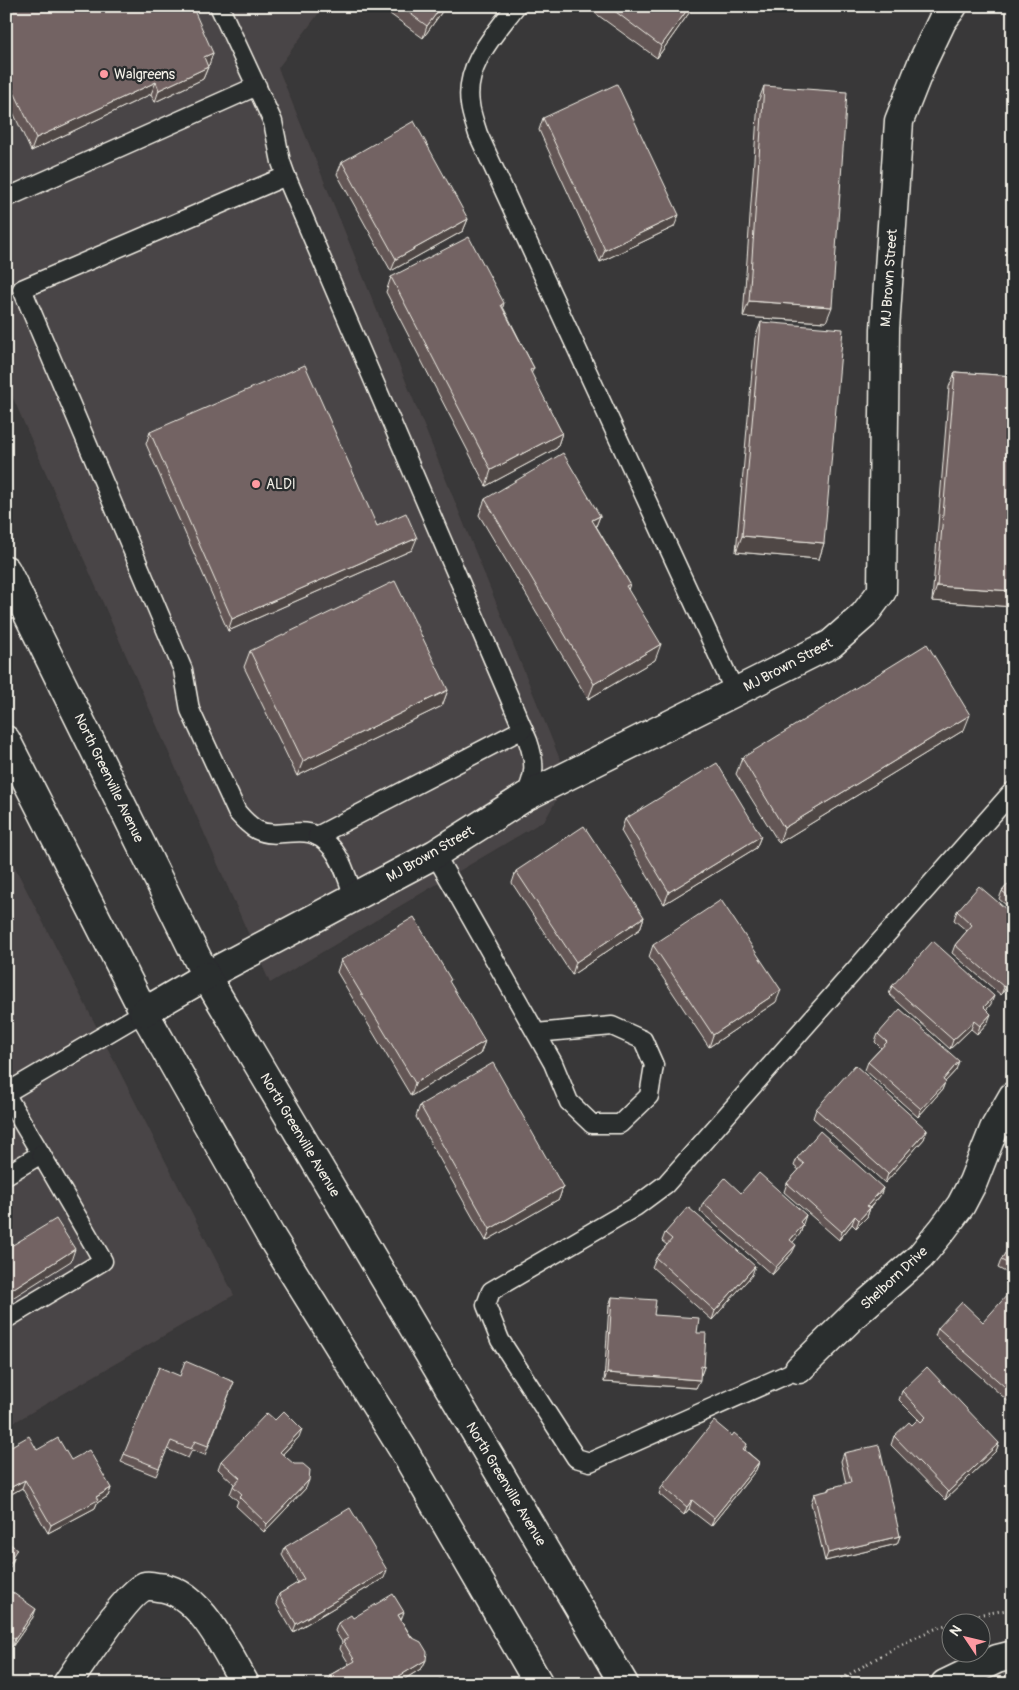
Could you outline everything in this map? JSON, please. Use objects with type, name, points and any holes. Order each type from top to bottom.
[{"type":"main road","name":"MJ Brown Street","points":[[144,1012],[206,976],[435,854],[525,798],[831,644],[864,615],[882,591],[885,329],[899,121],[922,63],[942,22],[953,6]]},
{"type":"main road","name":"North Greenville Avenue","points":[[6,570],[206,976],[624,1684]]},
{"type":"main road","points":[[6,740],[144,1012],[270,1236],[404,1451],[539,1684]]},
{"type":"main road","name":"Shelborn Drive","points":[[799,1369],[856,1313],[920,1257],[962,1205],[994,1129],[1013,1096]]},
{"type":"main road","points":[[67,1684],[131,1597],[146,1586],[165,1587],[188,1599],[203,1614],[245,1684]]},
{"type":"main road","points":[[946,1683],[1013,1655]]},
{"type":"lane","points":[[219,6],[273,122],[280,162],[523,729],[534,759],[533,779],[525,798]]},
{"type":"lane","points":[[516,6],[482,52],[472,74],[470,103],[478,134],[736,692]]},
{"type":"lane","points":[[6,198],[257,86]]},
{"type":"lane","points":[[286,176],[22,288],[183,670],[190,710],[237,812],[246,823],[258,830],[272,834],[298,831],[323,839],[332,848],[338,859],[354,897]]},
{"type":"lane","points":[[317,836],[523,729]]},
{"type":"lane","points":[[799,1369],[590,1462],[576,1458],[500,1340],[486,1305],[491,1291],[635,1208],[666,1184],[1013,791]]},
{"type":"lane","points":[[435,854],[536,1033],[553,1063],[569,1102],[592,1124],[620,1124],[649,1096],[654,1065],[643,1040],[612,1026],[536,1033]]},
{"type":"lane","points":[[6,1319],[103,1260],[6,1094],[144,1012]]},
{"type":"lane","points":[[6,1175],[40,1154]]},
{"type":"path","points":[[992,1612],[1013,1609]]},
{"type":"path","points":[[834,1684],[894,1649],[942,1626]]},
{"type":"shaded area","points":[[6,6],[324,6],[278,68],[568,779],[545,820],[270,983],[6,382]]},
{"type":"shaded area","points":[[6,850],[234,1295],[6,1427]]},
{"type":"building","name":"Walgreens","points":[[6,6],[192,6],[213,53],[204,57],[208,67],[159,90],[156,82],[36,138],[6,75]]},
{"type":"building","points":[[400,6],[442,6],[427,26]]},
{"type":"building","points":[[608,6],[690,6],[661,46]]},
{"type":"building","points":[[617,84],[679,215],[605,250],[543,118]]},
{"type":"building","points":[[764,86],[847,92],[832,307],[749,301]]},
{"type":"building","points":[[414,121],[468,219],[396,259],[342,162]]},
{"type":"building","points":[[469,237],[504,303],[501,305],[534,368],[530,370],[562,433],[491,470],[391,277]]},
{"type":"building","points":[[761,322],[843,329],[824,543],[742,536]]},
{"type":"building","name":"ALDI","points":[[305,365],[377,526],[406,513],[417,538],[232,619],[150,432]]},
{"type":"building","points":[[955,372],[1013,376],[1013,591],[937,586]]},
{"type":"building","points":[[563,453],[600,516],[592,520],[630,584],[626,586],[661,644],[594,684],[485,499]]},
{"type":"building","points":[[395,581],[448,690],[303,761],[250,651]]},
{"type":"building","points":[[927,644],[970,715],[784,828],[742,758]]},
{"type":"building","points":[[717,763],[761,836],[669,892],[625,819]]},
{"type":"building","points":[[584,826],[644,917],[576,962],[516,871]]},
{"type":"building","points":[[1013,879],[1013,900],[1002,891]]},
{"type":"building","points":[[979,886],[1013,915],[1013,982],[1012,984],[1008,981],[1004,987],[955,945],[972,925],[957,911]]},
{"type":"building","points":[[721,900],[781,990],[713,1035],[653,945]]},
{"type":"building","points":[[414,917],[485,1041],[415,1083],[341,960]]},
{"type":"building","points":[[933,941],[994,996],[984,1007],[991,1014],[980,1026],[974,1021],[953,1040],[892,986]]},
{"type":"building","points":[[900,1009],[959,1061],[943,1080],[946,1082],[921,1109],[868,1062],[887,1042],[878,1034]]},
{"type":"building","points":[[493,1063],[563,1187],[490,1229],[420,1105]]},
{"type":"building","points":[[855,1065],[927,1130],[888,1174],[816,1109]]},
{"type":"building","points":[[820,1131],[883,1188],[867,1206],[870,1208],[859,1220],[855,1216],[842,1232],[787,1183],[804,1164],[797,1158]]},
{"type":"building","points":[[759,1173],[806,1215],[800,1222],[803,1225],[790,1240],[796,1245],[776,1267],[703,1203],[725,1178],[741,1193]]},
{"type":"building","points":[[688,1207],[755,1266],[715,1311],[656,1258],[672,1239],[665,1233]]},
{"type":"building","points":[[56,1219],[75,1249],[6,1293],[6,1240],[11,1246]]},
{"type":"building","points":[[1013,1240],[1013,1266],[1001,1260]]},
{"type":"building","points":[[1008,1294],[1013,1299],[1013,1394],[938,1328],[962,1302],[983,1322]]},
{"type":"building","points":[[612,1297],[656,1300],[654,1315],[699,1318],[697,1333],[706,1333],[704,1367],[701,1366],[700,1380],[607,1373]]},
{"type":"building","points":[[185,1361],[234,1382],[208,1446],[195,1441],[191,1449],[171,1441],[159,1468],[124,1454],[159,1367],[180,1376]]},
{"type":"building","points":[[927,1367],[999,1443],[948,1492],[894,1436],[909,1422],[912,1425],[918,1419],[921,1422],[926,1417],[902,1391]]},
{"type":"building","points":[[284,1411],[302,1429],[280,1452],[294,1464],[303,1464],[310,1470],[309,1480],[267,1524],[239,1497],[242,1494],[233,1486],[240,1478],[221,1461],[267,1413],[275,1420]]},
{"type":"building","points":[[714,1421],[732,1436],[734,1433],[747,1444],[743,1449],[759,1462],[714,1518],[692,1500],[687,1507],[662,1486]]},
{"type":"building","points":[[29,1436],[37,1450],[58,1438],[71,1460],[89,1450],[111,1488],[96,1497],[98,1500],[51,1525],[25,1480],[6,1490],[6,1449]]},
{"type":"building","points":[[879,1445],[900,1536],[828,1553],[814,1494],[851,1482],[844,1453]]},
{"type":"building","points":[[350,1508],[387,1570],[296,1624],[279,1594],[304,1579],[285,1547]]},
{"type":"building","points":[[6,1541],[17,1549],[12,1557],[14,1558],[6,1569]]},
{"type":"building","points":[[6,1588],[36,1609],[15,1639],[6,1633]]},
{"type":"building","points":[[393,1594],[404,1612],[398,1615],[411,1637],[421,1642],[427,1652],[426,1660],[386,1684],[335,1684],[330,1675],[355,1661],[343,1641],[348,1638],[338,1623],[351,1615],[353,1618]]},
{"type":"building","points":[[440,1679],[450,1682],[450,1684],[432,1684]]},
{"type":"place","name":"Walgreens","points":[[104,74]]},
{"type":"place","name":"ALDI","points":[[256,484]]}]
